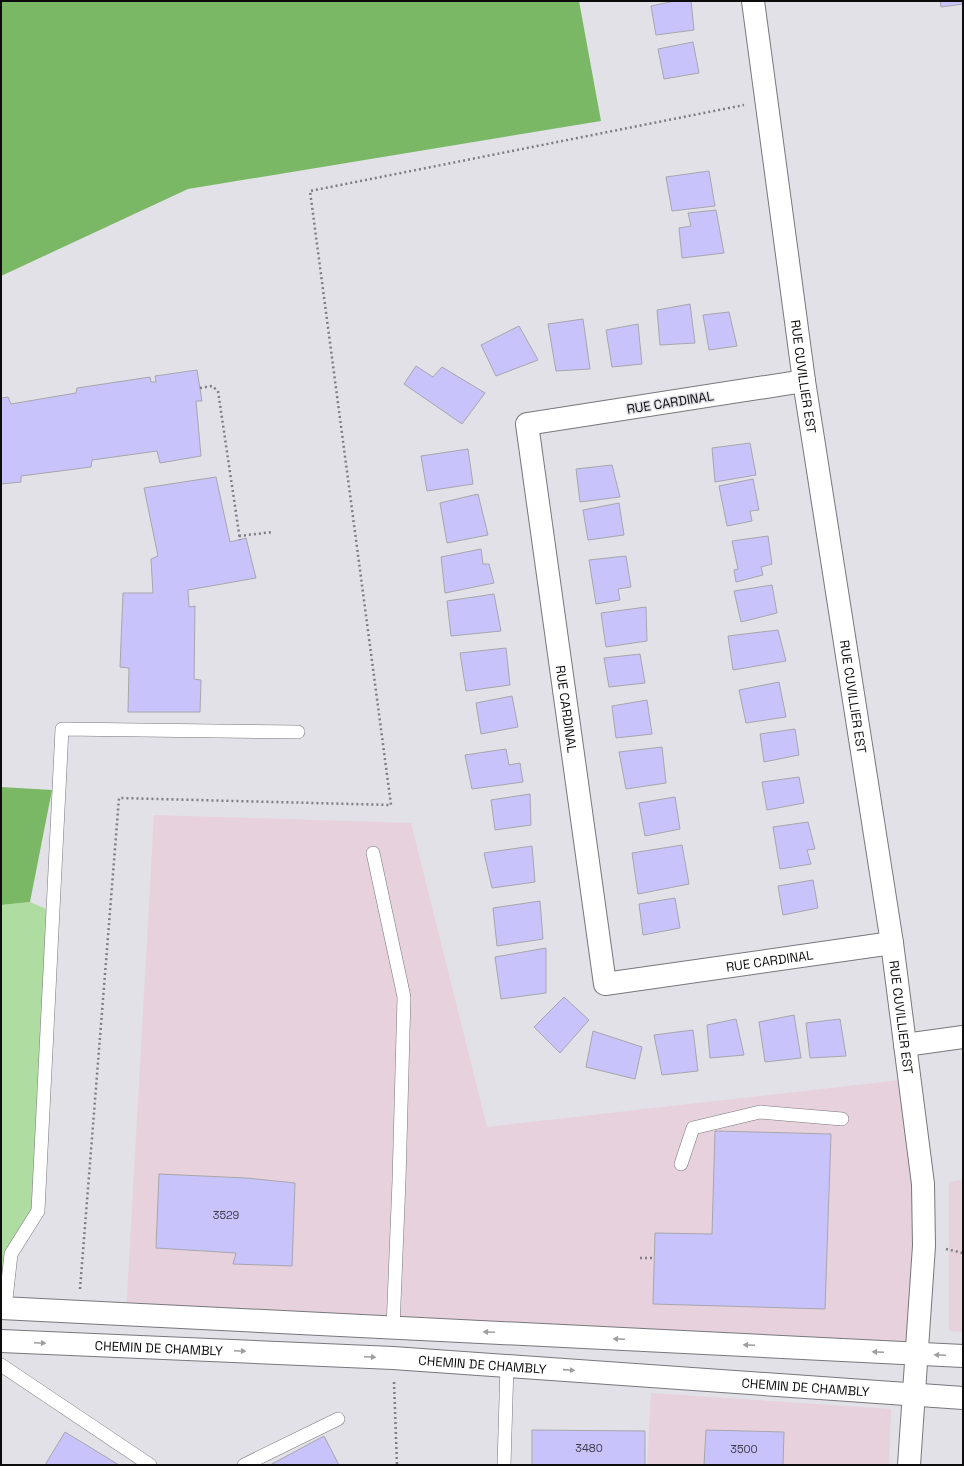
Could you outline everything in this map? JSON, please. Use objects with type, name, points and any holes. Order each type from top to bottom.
[{"type":"street","name":"RUE CUVILLIER EST","points":[[753,1],[804,381],[892,943],[923,1184],[924,1246],[913,1395],[910,1465]]},
{"type":"street","name":"RUE CARDINAL","points":[[804,381],[527,424],[605,984],[892,943]]},
{"type":"street","points":[[905,1044],[963,1037]]},
{"type":"street","points":[[3,1308],[963,1356]]},
{"type":"street","name":"CHEMIN DE CHAMBLY","points":[[1,1341],[393,1358],[811,1386],[963,1398]]},
{"type":"lane","points":[[3,1308],[11,1254],[38,1211],[62,729],[298,732]]},
{"type":"lane","points":[[373,853],[404,997],[393,1328]]},
{"type":"lane","points":[[681,1164],[693,1128],[760,1112],[842,1119]]},
{"type":"lane","points":[[1,1365],[150,1465]]},
{"type":"lane","points":[[504,1465],[507,1365]]},
{"type":"lane","points":[[244,1465],[338,1419]]},
{"type":"path","points":[[78,1312],[119,798],[392,805],[310,191],[766,101]]},
{"type":"path","points":[[200,388],[212,386],[218,391],[240,538],[273,532]]},
{"type":"path","points":[[640,1258],[654,1258]]},
{"type":"path","points":[[393,1358],[396,1465]]},
{"type":"shaded area","points":[[154,815],[411,823],[487,1127],[910,1079],[917,1354],[126,1314]]},
{"type":"shaded area","points":[[963,1180],[963,1332],[949,1331],[949,1182]]},
{"type":"shaded area","points":[[651,1393],[891,1409],[889,1465],[647,1465]]},
{"type":"green space","points":[[1,1],[579,1],[601,121],[188,189],[1,276]]},
{"type":"green space","points":[[1,787],[52,790],[30,902],[1,905]]},
{"type":"green space","points":[[30,902],[53,912],[38,1211],[5,1277],[1,1277],[1,905]]},
{"type":"building","points":[[675,1],[691,1],[694,30],[656,35],[651,6]]},
{"type":"building","points":[[940,1],[963,1],[963,4],[941,7]]},
{"type":"building","points":[[693,42],[699,73],[664,79],[658,49]]},
{"type":"building","points":[[709,171],[715,206],[672,211],[666,177]]},
{"type":"building","points":[[716,210],[724,253],[682,258],[679,228],[691,226],[688,213]]},
{"type":"building","points":[[690,304],[695,343],[660,345],[657,310]]},
{"type":"building","points":[[729,312],[737,346],[709,350],[703,315]]},
{"type":"building","points":[[583,319],[590,369],[556,371],[548,324]]},
{"type":"building","points":[[638,324],[642,364],[612,367],[606,330]]},
{"type":"building","points":[[519,326],[538,360],[496,376],[481,345]]},
{"type":"building","points":[[416,366],[433,377],[442,367],[485,393],[462,424],[404,384]]},
{"type":"building","points":[[197,370],[202,401],[196,401],[201,456],[160,463],[157,451],[92,460],[91,467],[21,476],[21,482],[1,484],[1,398],[8,397],[11,404],[76,393],[77,388],[150,377],[151,382],[156,382],[155,376]]},
{"type":"building","points":[[750,443],[756,475],[715,482],[712,448]]},
{"type":"building","points":[[468,449],[473,484],[427,491],[421,456]]},
{"type":"building","points":[[612,465],[620,497],[580,502],[576,469]]},
{"type":"building","points":[[216,477],[230,542],[246,538],[256,578],[188,590],[189,607],[195,606],[194,679],[201,680],[200,712],[128,712],[129,668],[120,667],[123,593],[153,593],[151,559],[158,556],[144,488]]},
{"type":"building","points":[[753,479],[759,510],[750,511],[752,521],[727,526],[719,486]]},
{"type":"building","points":[[478,494],[488,535],[447,543],[440,503]]},
{"type":"building","points":[[619,503],[624,535],[588,540],[583,510]]},
{"type":"building","points":[[768,536],[772,564],[761,567],[763,575],[736,582],[734,570],[738,569],[732,541]]},
{"type":"building","points":[[481,549],[483,564],[489,564],[494,583],[445,593],[441,557]]},
{"type":"building","points":[[626,556],[631,587],[618,589],[620,600],[596,604],[589,560]]},
{"type":"building","points":[[772,585],[777,613],[741,622],[734,591]]},
{"type":"building","points":[[494,594],[501,631],[451,636],[447,601]]},
{"type":"building","points":[[646,607],[647,641],[606,647],[601,613]]},
{"type":"building","points":[[778,630],[786,661],[733,670],[728,636]]},
{"type":"building","points":[[506,648],[510,685],[466,691],[460,653]]},
{"type":"building","points":[[640,654],[645,683],[609,687],[604,658]]},
{"type":"building","points":[[779,682],[786,717],[746,723],[739,690]]},
{"type":"building","points":[[512,696],[518,727],[481,734],[476,703]]},
{"type":"building","points":[[647,700],[652,734],[616,738],[612,706]]},
{"type":"building","points":[[795,729],[799,755],[764,762],[760,734]]},
{"type":"building","points":[[662,747],[666,783],[626,789],[619,752]]},
{"type":"building","points":[[506,749],[509,765],[520,763],[523,782],[472,789],[465,755]]},
{"type":"building","points":[[799,777],[804,803],[767,810],[762,782]]},
{"type":"building","points":[[530,794],[531,825],[495,830],[491,800]]},
{"type":"building","points":[[675,797],[680,829],[645,836],[639,803]]},
{"type":"building","points":[[808,822],[815,849],[807,850],[811,864],[780,869],[773,827]]},
{"type":"building","points":[[682,845],[689,884],[638,894],[632,853]]},
{"type":"building","points":[[532,846],[535,882],[492,888],[484,853]]},
{"type":"building","points":[[813,880],[818,908],[783,915],[778,886]]},
{"type":"building","points":[[675,898],[680,928],[643,935],[639,904]]},
{"type":"building","points":[[540,901],[543,939],[497,946],[493,908]]},
{"type":"building","points":[[546,948],[546,993],[501,999],[495,957]]},
{"type":"building","points":[[564,997],[589,1020],[560,1053],[534,1027]]},
{"type":"building","points":[[794,1015],[801,1058],[765,1062],[759,1022]]},
{"type":"building","points":[[736,1019],[744,1055],[710,1058],[707,1025]]},
{"type":"building","points":[[840,1019],[846,1056],[810,1058],[806,1023]]},
{"type":"building","points":[[693,1030],[698,1071],[662,1075],[654,1035]]},
{"type":"building","points":[[593,1031],[642,1047],[635,1079],[586,1067]]},
{"type":"building","points":[[715,1131],[831,1134],[825,1309],[653,1304],[655,1233],[712,1234]]},
{"type":"building","points":[[159,1174],[246,1178],[295,1183],[292,1266],[233,1264],[236,1253],[156,1248]]},
{"type":"building","points":[[532,1430],[645,1431],[645,1465],[532,1465]]},
{"type":"building","points":[[706,1430],[784,1432],[783,1465],[704,1465]]},
{"type":"building","points":[[65,1432],[119,1465],[45,1465]]},
{"type":"building","points":[[324,1436],[339,1465],[270,1465]]}]
